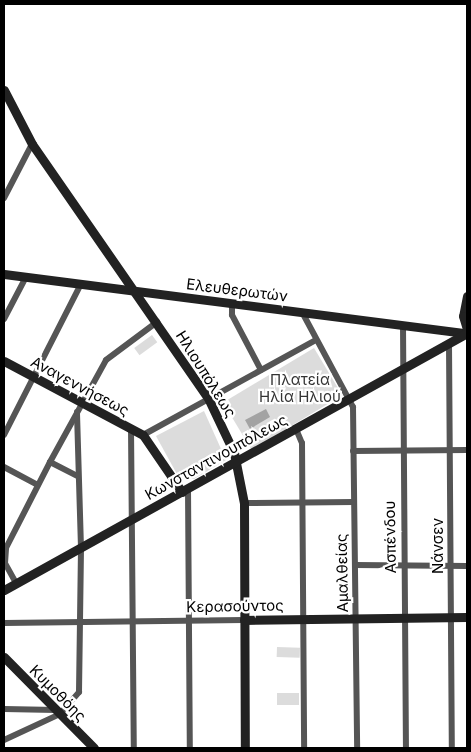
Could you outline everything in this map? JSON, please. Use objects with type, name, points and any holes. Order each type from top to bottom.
[{"type":"main road","name":"Ηλιουπόλεως","points":[[4,90],[8,112],[136,291],[209,400],[236,462],[244,503],[245,748]]},
{"type":"main road","name":"Ελευθερωτών","points":[[4,274],[467,332]]},
{"type":"main road","points":[[467,296],[463,316],[467,332]]},
{"type":"main road","name":"Κωνσταντινουπόλεως","points":[[4,590],[401,371],[467,332]]},
{"type":"main road","name":"Αναγεννήσεως","points":[[4,361],[144,436]]},
{"type":"main road","points":[[144,436],[185,490]]},
{"type":"main road","name":"Κερασούντος","points":[[244,620],[467,617]]},
{"type":"main road","name":"Κυμοθόης","points":[[4,657],[94,748]]},
{"type":"street","points":[[4,198],[32,144]]},
{"type":"street","points":[[4,319],[26,277]]},
{"type":"street","points":[[4,435],[82,284]]},
{"type":"street","points":[[232,303],[232,315],[262,370]]},
{"type":"street","points":[[302,312],[350,399]]},
{"type":"street","points":[[16,583],[5,563],[4,555],[38,485],[82,402],[106,360],[157,322]]},
{"type":"street","name":"Ασπένδου","points":[[403,325],[401,450],[406,748]]},
{"type":"street","points":[[144,436],[316,340]]},
{"type":"street","name":"Νάνσεν","points":[[449,344],[452,748]]},
{"type":"street","name":"Αμαλθείας","points":[[350,399],[353,451],[357,748]]},
{"type":"street","points":[[4,740],[58,712],[79,692],[81,548],[78,412]]},
{"type":"street","points":[[131,428],[134,748]]},
{"type":"street","points":[[296,429],[302,443],[304,748]]},
{"type":"street","points":[[353,451],[467,450]]},
{"type":"street","points":[[50,462],[78,476]]},
{"type":"street","points":[[4,466],[38,485]]},
{"type":"street","points":[[185,490],[190,748]]},
{"type":"street","points":[[244,503],[354,502]]},
{"type":"street","points":[[355,565],[467,566]]},
{"type":"street","name":"Κερασούντος","points":[[4,622],[244,620]]},
{"type":"street","points":[[4,709],[58,712]]},
{"type":"green space","points":[[152,335],[157,342],[139,355],[134,348]]},
{"type":"green space","name":"Πλατεία Ηλία Ηλιού","points":[[314,348],[342,395],[251,450],[223,403]]},
{"type":"green space","points":[[204,411],[226,460],[194,479],[185,479],[178,476],[156,436]]},
{"type":"green space","points":[[277,647],[300,648],[300,658],[277,657]]},
{"type":"green space","points":[[277,693],[299,693],[299,705],[277,705]]},
{"type":"shaded area","points":[[266,409],[270,417],[250,429],[245,420]]}]
